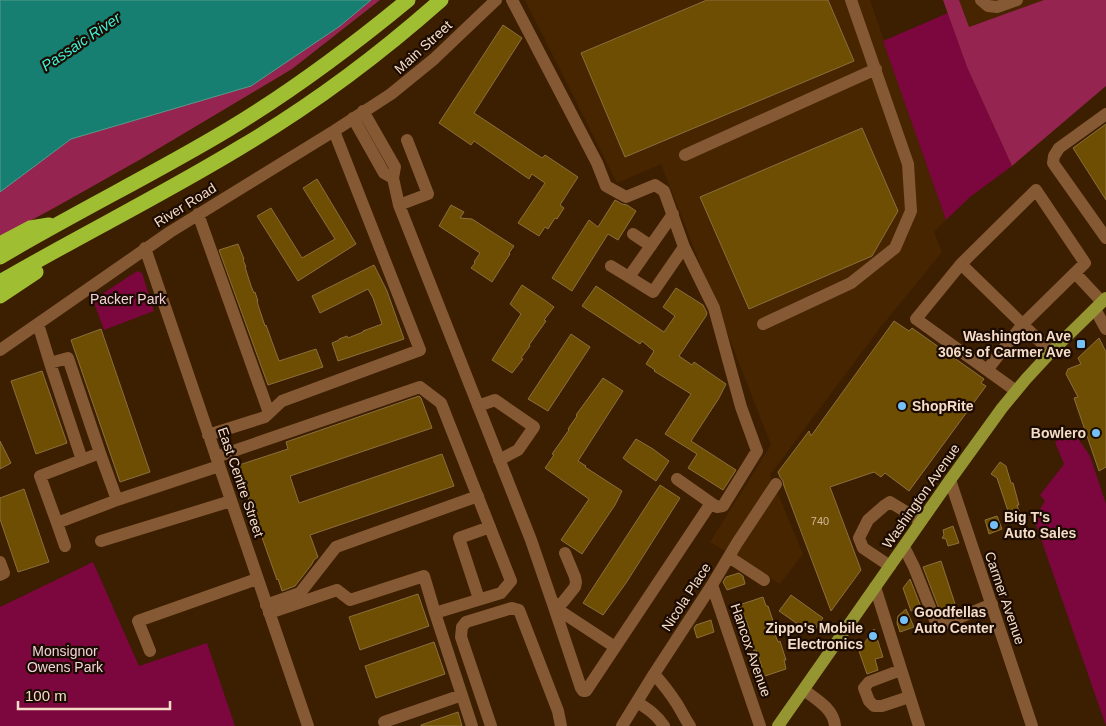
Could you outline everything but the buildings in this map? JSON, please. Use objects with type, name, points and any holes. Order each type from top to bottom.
[{"type":"highway","points":[[0,257],[199,146],[262,108],[332,60],[408,0]]},
{"type":"highway","points":[[0,282],[177,184],[242,146],[314,100],[368,61],[441,0]]},
{"type":"highway","points":[[0,296],[177,184]]},
{"type":"highway","points":[[0,244],[30,228],[58,224]]},
{"type":"main road","name":"Washington Avenue","points":[[778,726],[950,480],[1016,391],[1051,352],[1101,303]]},
{"type":"street","name":"Main Street","points":[[391,94],[434,59],[496,0]]},
{"type":"street","points":[[512,0],[597,162],[606,186],[626,197],[655,185],[664,191],[684,248],[714,308],[741,407],[757,451],[723,506],[718,507],[711,503],[677,479]]},
{"type":"street","points":[[763,324],[851,283],[895,248],[911,211],[908,164],[851,0]]},
{"type":"street","points":[[981,0],[988,6],[997,7],[1017,0]]},
{"type":"street","points":[[685,155],[876,69]]},
{"type":"street","name":"River Road","points":[[0,350],[145,248],[391,94]]},
{"type":"street","points":[[1106,114],[1059,148],[1054,156],[1053,163],[1106,238]]},
{"type":"street","points":[[358,115],[394,167],[393,178],[399,206],[530,540],[580,688],[583,691],[586,691],[711,503]]},
{"type":"street","points":[[208,435],[266,417],[282,401],[420,350],[334,131]]},
{"type":"street","points":[[399,206],[428,194],[407,140]]},
{"type":"street","points":[[987,370],[1023,324],[1085,263],[1036,190],[961,264],[916,319],[1016,391]]},
{"type":"street","points":[[198,214],[269,413]]},
{"type":"street","points":[[629,277],[673,214]]},
{"type":"street","points":[[633,234],[651,246]]},
{"type":"street","name":"East Centre Street","points":[[145,248],[308,726]]},
{"type":"street","points":[[611,266],[653,292],[684,248]]},
{"type":"street","points":[[961,264],[1051,352]]},
{"type":"street","points":[[1075,273],[1101,303],[1106,329]]},
{"type":"street","points":[[38,324],[82,460]]},
{"type":"street","points":[[50,363],[68,358],[117,500]]},
{"type":"street","points":[[56,523],[420,387],[441,403],[511,581],[501,593],[435,613]]},
{"type":"street","points":[[478,406],[495,400],[534,427],[518,450],[499,460]]},
{"type":"street","points":[[64,546],[40,476],[100,453]]},
{"type":"street","name":"Carmer Avenue","points":[[950,480],[1032,726]]},
{"type":"street","name":"Nicola Place","points":[[622,726],[776,484]]},
{"type":"street","points":[[268,609],[300,593],[336,547],[478,496]]},
{"type":"street","points":[[101,541],[231,501]]},
{"type":"street","points":[[890,566],[863,548],[859,538],[868,520],[890,502],[921,521]]},
{"type":"street","points":[[480,599],[459,538],[490,527]]},
{"type":"street","points":[[904,547],[935,620],[944,624],[992,604]]},
{"type":"street","points":[[554,607],[563,602],[575,587],[575,578],[565,553]]},
{"type":"street","points":[[729,557],[764,580]]},
{"type":"street","points":[[0,562],[4,573],[0,575]]},
{"type":"street","points":[[268,609],[337,590],[350,600],[424,576],[472,726]]},
{"type":"street","points":[[150,651],[138,621],[257,578]]},
{"type":"street","name":"Hancox Avenue","points":[[712,584],[760,726]]},
{"type":"street","points":[[875,588],[919,726]]},
{"type":"street","points":[[554,607],[615,647]]},
{"type":"street","points":[[491,726],[465,651],[461,637],[462,627],[466,622],[512,608],[519,610],[558,711],[560,726]]},
{"type":"street","points":[[449,656],[465,651]]},
{"type":"street","points":[[901,670],[869,682],[864,688],[869,701],[874,706],[882,706],[909,697]]},
{"type":"street","points":[[654,674],[668,689],[690,726]]},
{"type":"street","points":[[804,690],[827,708],[835,720],[835,726]]},
{"type":"street","points":[[384,722],[462,695]]},
{"type":"street","points":[[637,702],[658,717],[664,726]]},
{"type":"shaded area","points":[[371,0],[380,0],[292,69],[141,159],[0,237],[0,192],[71,139],[251,86],[340,26]]},
{"type":"shaded area","points":[[525,0],[870,0],[946,220],[934,232],[942,252],[880,328],[770,475],[803,554],[780,584],[710,542],[771,445],[661,164],[617,183]]},
{"type":"shaded area","points":[[943,0],[959,0],[969,27],[1044,0],[1106,0],[1106,86],[1012,166],[967,67]]},
{"type":"shaded area","points":[[959,0],[1044,0],[968,27]]},
{"type":"green space","points":[[948,13],[967,67],[1012,166],[970,197],[946,220],[883,41]]},
{"type":"green space","name":"Packer Park","points":[[137,271],[142,273],[154,311],[104,330],[93,300]]},
{"type":"green space","points":[[1071,428],[1090,456],[1106,504],[1106,726],[1034,519],[1045,501],[1040,495],[1064,464],[1055,442]]},
{"type":"green space","name":"Monsignor Owens Park","points":[[93,562],[139,666],[207,643],[235,726],[0,726],[0,607]]},
{"type":"water","name":"Passaic River","points":[[0,0],[371,0],[340,26],[251,86],[71,139],[0,192]]},
{"type":"place","name":"Washington Ave 306's of Carmer Ave","points":[[1081,344]]},
{"type":"place","name":"ShopRite","points":[[902,406]]},
{"type":"place","name":"Bowlero","points":[[1096,433]]},
{"type":"place","name":"Big T's Auto Sales","points":[[994,525]]},
{"type":"place","name":"Goodfellas Auto Center","points":[[904,620]]},
{"type":"place","name":"Zippo's Mobile Electronics","points":[[873,636]]}]
